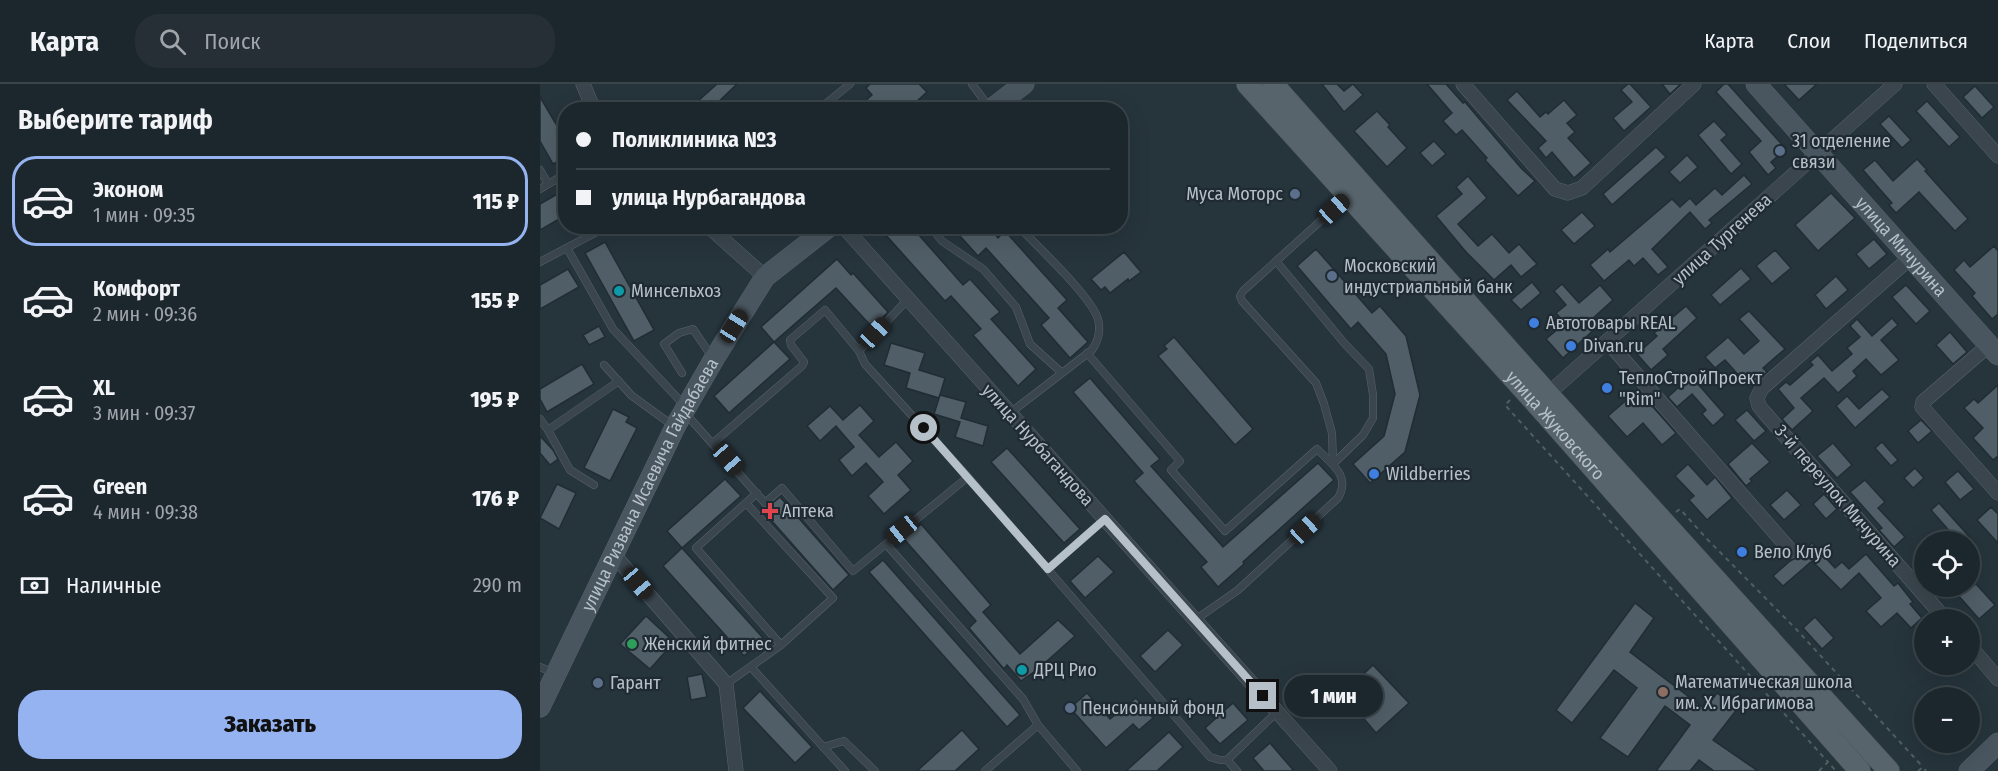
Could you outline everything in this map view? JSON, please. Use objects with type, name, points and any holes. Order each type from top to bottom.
[{"type":"main road","name":"улица Жуковского","points":[[1247,84],[1534,401],[1860,771]]},
{"type":"main road","points":[[1273,84],[1548,394],[1889,771]]},
{"type":"street","points":[[583,84],[591,102]]},
{"type":"street","points":[[1000,102],[1024,84]]},
{"type":"street","points":[[1463,84],[1555,189],[1568,193],[1582,188],[1694,84]]},
{"type":"street","name":"улица Мичурина","points":[[1756,84],[1993,350]]},
{"type":"street","name":"улица Тургенева","points":[[1548,394],[1895,84]]},
{"type":"street","points":[[1934,84],[1998,156]]},
{"type":"street","points":[[717,234],[765,277]]},
{"type":"street","name":"улица Ризвана Исаевича Гайдабаева","points":[[540,707],[548,677],[614,555],[682,415],[714,359],[765,277],[820,234]]},
{"type":"street","name":"улица Нурбагандова","points":[[850,234],[1330,771]]},
{"type":"street","name":"3-й переулок Мичурина","points":[[1910,258],[1762,388],[1757,398],[1764,412],[1936,609]]},
{"type":"street","points":[[1608,342],[1791,552]]},
{"type":"street","points":[[1993,350],[1923,402],[1922,407],[1998,494]]},
{"type":"street","points":[[614,555],[726,684],[736,771]]},
{"type":"street","points":[[1980,658],[1998,679]]},
{"type":"street","points":[[1969,771],[1998,743]]},
{"type":"lane","points":[[828,102],[850,84]]},
{"type":"lane","points":[[972,84],[985,102]]},
{"type":"lane","points":[[540,171],[548,184]]},
{"type":"lane","points":[[540,189],[558,178]]},
{"type":"lane","points":[[1333,464],[1332,433],[1316,383],[1241,298],[1243,291],[1348,196]]},
{"type":"lane","points":[[540,262],[593,234]]},
{"type":"lane","points":[[936,234],[942,241],[983,269],[1016,307],[1030,344],[1061,372]]},
{"type":"lane","points":[[1010,413],[1092,350],[1100,339],[1098,318],[1086,298],[1026,234]]},
{"type":"lane","points":[[567,248],[613,329],[682,415],[713,443],[765,503],[782,488],[853,571],[968,477]]},
{"type":"lane","points":[[1276,261],[1345,344],[1369,369],[1373,395],[1373,418],[1363,435],[1333,464]]},
{"type":"lane","points":[[859,351],[908,299]]},
{"type":"lane","points":[[713,443],[802,366],[802,359],[791,345],[790,340],[825,310],[859,351],[865,364],[968,477],[1210,757],[1227,760],[1277,712]]},
{"type":"lane","points":[[682,373],[664,344],[679,333],[693,329],[714,359]]},
{"type":"lane","points":[[1087,353],[1180,461],[1171,470],[1225,531],[1317,449],[1333,464],[1343,479],[1344,489],[1338,498],[1238,590],[1195,620]]},
{"type":"lane","points":[[604,365],[633,396],[668,422],[682,415]]},
{"type":"lane","points":[[548,430],[619,381]]},
{"type":"lane","points":[[540,419],[570,470],[594,485]]},
{"type":"lane","points":[[757,493],[696,548],[781,645]]},
{"type":"lane","points":[[726,684],[781,645],[833,598],[746,503]]},
{"type":"lane","points":[[1048,569],[1105,519]]},
{"type":"lane","points":[[886,544],[1023,699],[1038,725],[1077,771]]},
{"type":"lane","points":[[751,667],[845,771]]},
{"type":"lane","points":[[985,771],[1038,725]]},
{"type":"lane","points":[[823,747],[844,741],[875,771]]},
{"type":"lane","points":[[1227,760],[1237,771]]},
{"type":"path","points":[[1818,771],[1828,762],[1836,771]]},
{"type":"path","points":[[1918,771],[1923,767],[1926,771]]},
{"type":"building","points":[[717,84],[737,84],[718,102],[697,102]]},
{"type":"building","points":[[870,84],[919,84],[927,92],[916,102],[864,102],[872,95],[866,88]]},
{"type":"building","points":[[1322,84],[1337,84],[1344,91],[1353,84],[1363,95],[1344,112]]},
{"type":"building","points":[[1427,84],[1446,84],[1463,103],[1465,102],[1521,168],[1535,181],[1518,196],[1485,160],[1487,158],[1462,130],[1456,135],[1443,121],[1452,113]]},
{"type":"building","points":[[1628,84],[1651,107],[1624,131],[1613,118],[1632,102],[1621,90]]},
{"type":"building","points":[[1662,84],[1681,84],[1670,94]]},
{"type":"building","points":[[1724,84],[1728,84],[1786,149],[1771,162],[1776,168],[1768,175],[1749,152],[1761,141],[1716,92]]},
{"type":"building","points":[[1784,84],[1817,84],[1799,100]]},
{"type":"building","points":[[1975,86],[1994,107],[1982,118],[1963,97]]},
{"type":"building","points":[[1517,91],[1540,117],[1546,112],[1548,114],[1564,100],[1577,115],[1567,123],[1575,132],[1568,138],[1591,163],[1574,178],[1552,152],[1546,158],[1538,148],[1546,141],[1507,100]]},
{"type":"building","points":[[540,97],[558,127],[558,161],[553,164],[540,141]]},
{"type":"building","points":[[1927,101],[1960,137],[1949,147],[1916,111]]},
{"type":"building","points":[[1377,111],[1407,148],[1387,167],[1354,131]]},
{"type":"building","points":[[1889,116],[1911,140],[1902,148],[1880,124]]},
{"type":"building","points":[[1714,121],[1727,135],[1721,140],[1742,164],[1731,174],[1698,135]]},
{"type":"building","points":[[1434,141],[1446,154],[1432,166],[1420,153]]},
{"type":"building","points":[[1656,147],[1666,157],[1612,205],[1603,194]]},
{"type":"building","points":[[1687,155],[1698,167],[1680,183],[1669,172]]},
{"type":"building","points":[[1917,159],[1968,219],[1955,231],[1919,192],[1896,213],[1889,205],[1892,203],[1863,170],[1875,160],[1893,181]]},
{"type":"building","points":[[1744,175],[1752,184],[1709,220],[1712,223],[1705,229],[1690,212],[1652,249],[1668,267],[1658,275],[1643,258],[1634,266],[1629,260],[1604,281],[1590,265],[1608,249],[1610,252],[1672,199],[1680,207],[1690,198],[1696,205],[1715,188],[1722,195]]},
{"type":"building","points":[[1468,176],[1487,198],[1458,224],[1478,246],[1492,234],[1509,253],[1519,244],[1537,264],[1521,277],[1511,265],[1494,280],[1466,252],[1436,216],[1462,194],[1456,187]]},
{"type":"building","points":[[1831,193],[1855,218],[1818,251],[1795,225]]},
{"type":"building","points":[[558,194],[558,220],[540,230],[540,204]]},
{"type":"building","points":[[1582,212],[1595,226],[1574,244],[1561,230]]},
{"type":"building","points":[[885,234],[918,234],[963,285],[970,279],[1000,312],[991,319],[1036,369],[1018,386],[973,335],[981,329],[951,296],[945,301]]},
{"type":"building","points":[[958,234],[995,234],[998,238],[1002,234],[1008,234],[1067,300],[1058,308],[1088,342],[1070,358],[1041,325],[1049,318],[986,248],[978,256]]},
{"type":"building","points":[[1874,239],[1887,254],[1869,269],[1856,254]]},
{"type":"building","name":"Минсельхоз","points":[[605,242],[654,330],[634,341],[585,253]]},
{"type":"building","points":[[1994,246],[1998,251],[1998,314],[1992,319],[1972,296],[1975,293],[1954,270],[1964,260],[1970,267]]},
{"type":"building","points":[[1316,249],[1372,313],[1380,306],[1406,336],[1420,395],[1405,452],[1370,483],[1353,464],[1384,436],[1395,394],[1386,354],[1358,322],[1351,329],[1297,266]]},
{"type":"building","points":[[1775,250],[1791,268],[1772,284],[1756,266]]},
{"type":"building","points":[[1124,252],[1141,272],[1110,293],[1105,287],[1101,290],[1091,279]]},
{"type":"building","points":[[837,259],[851,275],[853,273],[888,312],[873,328],[836,288],[774,342],[761,327]]},
{"type":"building","points":[[1741,268],[1751,279],[1720,305],[1711,295]]},
{"type":"building","points":[[568,269],[579,287],[540,309],[540,285]]},
{"type":"building","points":[[1836,276],[1848,290],[1826,309],[1815,295]]},
{"type":"building","points":[[1532,282],[1541,293],[1521,310],[1511,300]]},
{"type":"building","points":[[1562,284],[1579,303],[1600,285],[1613,300],[1592,319],[1598,326],[1563,358],[1546,339],[1565,323],[1556,313],[1566,305],[1554,291]]},
{"type":"building","points":[[1906,285],[1930,311],[1916,324],[1892,297]]},
{"type":"building","points":[[1686,306],[1697,318],[1663,349],[1668,355],[1651,370],[1637,354],[1657,336],[1654,333]]},
{"type":"building","points":[[1749,311],[1785,349],[1763,368],[1767,372],[1750,388],[1725,360],[1715,368],[1705,357],[1728,337],[1744,354],[1759,341],[1739,319]]},
{"type":"building","points":[[1892,318],[1898,325],[1881,340],[1899,360],[1881,375],[1866,359],[1853,371],[1857,376],[1838,393],[1824,378],[1801,398],[1813,411],[1792,430],[1782,419],[1794,408],[1778,389],[1786,382],[1790,385],[1813,365],[1810,362],[1818,355],[1832,371],[1852,354],[1847,348],[1860,337],[1850,326],[1857,319],[1872,336]]},
{"type":"building","points":[[599,326],[605,337],[589,345],[583,335]]},
{"type":"building","points":[[1950,332],[1967,352],[1953,364],[1936,345]]},
{"type":"building","points":[[1174,337],[1253,429],[1235,445],[1158,356],[1167,349],[1164,346]]},
{"type":"building","points":[[774,342],[790,359],[729,413],[714,396]]},
{"type":"building","points":[[891,343],[925,353],[919,370],[945,378],[939,398],[906,388],[910,373],[884,365]]},
{"type":"building","points":[[582,364],[594,384],[547,412],[540,399],[540,389]]},
{"type":"building","points":[[1691,376],[1725,415],[1713,426],[1702,414],[1706,410],[1692,394],[1677,407],[1668,397]]},
{"type":"building","points":[[1090,378],[1160,459],[1151,466],[1223,547],[1318,463],[1334,480],[1218,587],[1201,567],[1207,562],[1134,481],[1143,473],[1073,392]]},
{"type":"building","points":[[1998,385],[1998,456],[1993,460],[1973,438],[1983,428],[1964,408],[1974,399],[1978,403]]},
{"type":"building","points":[[1882,389],[1890,397],[1855,428],[1836,406],[1847,396],[1859,409]]},
{"type":"building","points":[[1638,390],[1676,433],[1662,445],[1643,423],[1627,437],[1608,416]]},
{"type":"building","points":[[940,395],[966,402],[961,418],[988,426],[983,446],[955,437],[960,422],[934,414]]},
{"type":"building","points":[[860,405],[874,421],[859,435],[879,457],[896,442],[913,461],[898,475],[911,490],[884,514],[868,496],[883,482],[866,463],[852,476],[839,460],[854,447],[836,426],[820,441],[807,426],[830,406],[843,420]]},
{"type":"building","points":[[613,409],[629,417],[626,422],[637,428],[610,481],[584,468]]},
{"type":"building","points":[[1747,410],[1766,431],[1754,441],[1735,420]]},
{"type":"building","points":[[1921,420],[1932,431],[1918,443],[1908,431]]},
{"type":"building","points":[[540,436],[558,459],[550,465],[540,453]]},
{"type":"building","points":[[1882,442],[1898,460],[1891,466],[1875,448]]},
{"type":"building","points":[[1752,443],[1770,462],[1750,479],[1752,481],[1746,486],[1728,464]]},
{"type":"building","points":[[1833,443],[1852,465],[1837,478],[1817,456]]},
{"type":"building","points":[[1007,448],[1080,529],[1064,543],[991,462]]},
{"type":"building","points":[[1688,464],[1707,485],[1715,477],[1732,498],[1707,520],[1689,500],[1694,496],[1675,476]]},
{"type":"building","points":[[1915,468],[1924,478],[1913,488],[1904,478]]},
{"type":"building","points":[[1958,471],[1974,489],[1960,500],[1945,482]]},
{"type":"building","points":[[725,479],[741,496],[682,548],[667,531]]},
{"type":"building","points":[[1865,480],[1885,502],[1878,508],[1905,537],[1894,547],[1879,530],[1882,528],[1850,492]]},
{"type":"building","points":[[557,484],[576,493],[559,529],[540,518]]},
{"type":"building","points":[[1787,490],[1801,505],[1784,520],[1770,505]]},
{"type":"building","points":[[1824,494],[1837,509],[1826,519],[1813,504]]},
{"type":"building","points":[[780,497],[849,575],[833,590],[763,511]]},
{"type":"building","points":[[1939,503],[1964,531],[1949,531],[1931,510]]},
{"type":"building","points":[[1991,507],[1998,514],[1998,543],[1977,520]]},
{"type":"building","points":[[921,524],[991,605],[983,612],[1020,654],[1058,620],[1075,636],[1021,681],[1007,665],[1004,669],[969,628],[976,621],[904,539]]},
{"type":"building","points":[[1812,543],[1835,568],[1842,562],[1849,569],[1866,554],[1894,586],[1898,583],[1913,602],[1910,604],[1914,609],[1914,625],[1911,628],[1897,613],[1881,627],[1866,611],[1881,598],[1859,573],[1841,590],[1812,561],[1783,586],[1773,576]]},
{"type":"building","points":[[682,548],[763,638],[744,656],[663,566]]},
{"type":"building","points":[[1098,556],[1114,572],[1085,598],[1070,581]]},
{"type":"building","points":[[883,560],[1020,715],[1007,727],[869,572]]},
{"type":"building","points":[[1980,588],[1995,605],[1980,618],[1980,609],[1970,609],[1960,597],[1980,597]]},
{"type":"building","points":[[1635,603],[1654,618],[1630,652],[1705,709],[1717,693],[1738,708],[1713,740],[1758,771],[1714,771],[1699,760],[1690,771],[1656,771],[1690,725],[1665,706],[1628,757],[1600,738],[1637,688],[1614,670],[1572,723],[1556,710]]},
{"type":"building","points":[[646,616],[674,642],[650,669],[620,644]]},
{"type":"building","points":[[1815,617],[1834,638],[1822,649],[1803,628]]},
{"type":"building","points":[[1168,630],[1183,645],[1155,672],[1140,656]]},
{"type":"building","points":[[1373,665],[1409,703],[1376,733],[1343,694]]},
{"type":"building","points":[[702,674],[707,697],[691,700],[687,677]]},
{"type":"building","points":[[760,691],[812,747],[795,763],[743,708]]},
{"type":"building","points":[[1087,693],[1110,719],[1136,698],[1153,718],[1139,730],[1133,724],[1106,748],[1070,708]]},
{"type":"building","points":[[1233,703],[1248,720],[1220,744],[1205,728]]},
{"type":"building","points":[[962,730],[979,749],[955,771],[917,771]]},
{"type":"building","points":[[1169,732],[1183,747],[1157,771],[1126,771]]},
{"type":"building","points":[[1270,743],[1294,771],[1264,771],[1253,758]]},
{"type":"place","name":"31 отделение связи","points":[[1780,151]]},
{"type":"place","name":"Муса Моторс","points":[[1295,194]]},
{"type":"place","name":"Московский индустриальный банк","points":[[1332,276]]},
{"type":"place","name":"Минсельхоз","points":[[619,291]]},
{"type":"place","name":"Автотовары REAL","points":[[1534,323]]},
{"type":"place","name":"Divan.ru","points":[[1571,346]]},
{"type":"place","name":"ТеплоСтройПроект \"Rim\"","points":[[1607,388]]},
{"type":"place","name":"Wildberries","points":[[1374,474]]},
{"type":"place","name":"Аптека","points":[[770,511]]},
{"type":"place","name":"Вело Клуб","points":[[1742,552]]},
{"type":"place","name":"Женский фитнес","points":[[632,644]]},
{"type":"place","name":"ДРЦ Рио","points":[[1022,670]]},
{"type":"place","name":"Гарант","points":[[598,683]]},
{"type":"place","name":"Математическая школа им. Х. Ибрагимова","points":[[1663,692]]},
{"type":"place","name":"Пенсионный фонд","points":[[1070,708]]},
{"type":"route","points":[[924,428],[1048,569],[1105,519],[1263,696]]}]
